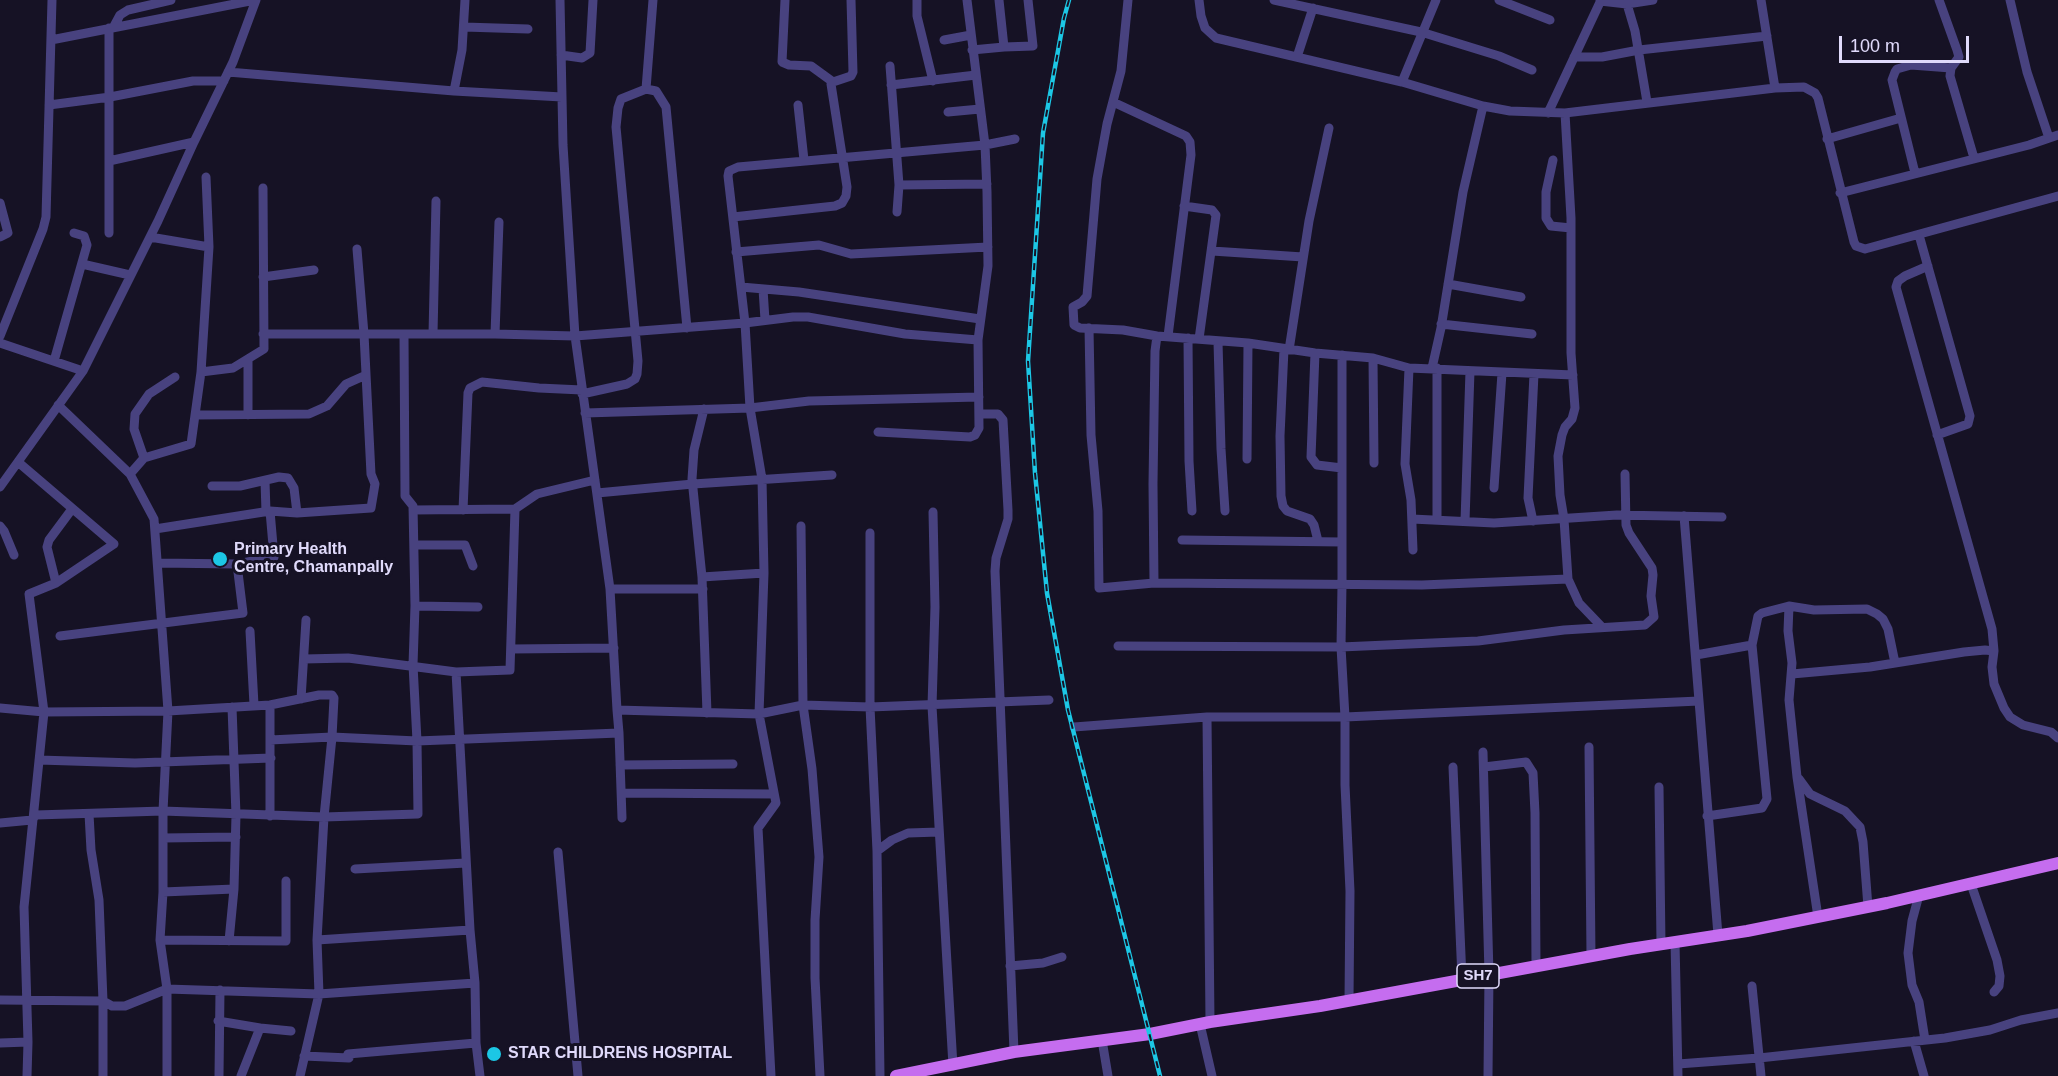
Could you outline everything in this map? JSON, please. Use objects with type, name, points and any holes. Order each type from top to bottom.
[{"type":"main road","name":"SH7","points":[[904,1075],[1014,1052],[1150,1034],[1818,917],[2058,863]]},
{"type":"street","points":[[0,336],[43,229],[47,202],[52,0]]},
{"type":"street","points":[[109,233],[111,28],[120,15],[128,10],[171,0]]},
{"type":"street","points":[[51,40],[255,0]]},
{"type":"street","points":[[0,487],[83,371],[224,81],[255,0]]},
{"type":"street","points":[[454,91],[462,50],[465,0]]},
{"type":"street","points":[[560,0],[563,145],[575,336],[610,589],[622,818]]},
{"type":"street","points":[[561,55],[582,58],[590,53],[593,0]]},
{"type":"street","points":[[646,89],[653,0]]},
{"type":"street","points":[[785,0],[782,62],[789,65],[811,66],[833,82]]},
{"type":"street","points":[[833,82],[850,76],[853,72],[851,0]]},
{"type":"street","points":[[917,0],[917,16],[933,81]]},
{"type":"street","points":[[878,432],[970,437],[975,435],[980,428],[978,340],[988,266],[987,184],[967,0]]},
{"type":"street","points":[[999,0],[1004,46]]},
{"type":"street","points":[[972,50],[1004,46],[1033,46],[1028,0]]},
{"type":"street","points":[[1128,0],[1120,71],[1097,179],[1087,296],[1073,307],[1074,325],[1157,336],[1248,343],[1315,353],[1373,358],[1409,368],[1573,375]]},
{"type":"street","points":[[1199,0],[1205,28],[1216,38],[1402,82],[1483,106],[1525,113],[1565,112],[1775,88],[1804,87],[1815,93],[1854,242],[1860,248],[1872,248],[2058,196]]},
{"type":"street","points":[[1274,0],[1421,33],[1499,56],[1532,70]]},
{"type":"street","points":[[1402,82],[1436,0]]},
{"type":"street","points":[[1498,0],[1550,20]]},
{"type":"street","points":[[1548,113],[1601,0],[1628,4],[1653,0]]},
{"type":"street","points":[[1761,0],[1775,88]]},
{"type":"street","points":[[1939,0],[1959,57],[1951,68],[1951,82],[1974,158]]},
{"type":"street","points":[[1840,193],[2054,136],[2027,72],[2010,0]]},
{"type":"street","points":[[1628,4],[1639,50],[1647,102]]},
{"type":"street","points":[[1297,57],[1313,9]]},
{"type":"street","points":[[464,27],[528,29]]},
{"type":"street","points":[[944,40],[971,35]]},
{"type":"street","points":[[1574,57],[1602,57],[1639,50],[1767,36]]},
{"type":"street","points":[[1915,173],[1892,80],[1897,69],[1911,65],[1951,68]]},
{"type":"street","points":[[890,66],[899,185],[897,212]]},
{"type":"street","points":[[228,72],[454,91],[562,97]]},
{"type":"street","points":[[891,85],[976,75]]},
{"type":"street","points":[[49,105],[110,97],[193,81],[224,81]]},
{"type":"street","points":[[733,217],[835,206],[842,203],[847,187],[831,91],[833,82]]},
{"type":"street","points":[[463,510],[470,388],[482,382],[582,392],[627,384],[635,379],[638,362],[616,128],[621,99],[646,89],[656,91],[666,107],[687,328]]},
{"type":"street","points":[[1113,102],[1186,136],[1190,142],[1191,155],[1168,336]]},
{"type":"street","points":[[798,105],[804,160]]},
{"type":"street","points":[[1437,520],[1434,368],[1463,192],[1483,106]]},
{"type":"street","points":[[948,112],[980,109]]},
{"type":"street","points":[[1565,112],[1571,228],[1575,408],[1572,419],[1562,435],[1558,456],[1560,495],[1568,579],[1579,603],[1602,627]]},
{"type":"street","points":[[1827,139],[1900,118]]},
{"type":"street","points":[[1318,541],[1310,519],[1287,511],[1283,506],[1280,436],[1287,349],[1309,221],[1329,128]]},
{"type":"street","points":[[771,1076],[758,828],[776,803],[759,714],[764,573],[762,479],[750,408],[745,323],[729,171],[738,166],[984,145],[1016,139]]},
{"type":"street","points":[[109,161],[194,142]]},
{"type":"street","points":[[1553,160],[1546,192],[1546,218],[1551,226],[1571,228]]},
{"type":"street","points":[[130,474],[144,458],[190,444],[201,372],[209,247],[206,177]]},
{"type":"street","points":[[899,185],[987,184]]},
{"type":"street","points":[[201,372],[233,368],[264,349],[263,188]]},
{"type":"street","points":[[433,334],[436,201]]},
{"type":"street","points":[[0,203],[8,233],[0,237]]},
{"type":"street","points":[[1184,206],[1215,212],[1216,219],[1198,339]]},
{"type":"street","points":[[495,334],[499,222]]},
{"type":"street","points":[[54,362],[82,264],[86,240],[74,232]]},
{"type":"street","points":[[1919,235],[1970,421],[1968,424],[1937,435]]},
{"type":"street","points":[[150,237],[209,247]]},
{"type":"street","points":[[736,252],[819,245],[851,254],[988,247]]},
{"type":"street","points":[[155,529],[268,512],[297,513],[371,508],[375,484],[370,474],[364,334],[357,249]]},
{"type":"street","points":[[1212,251],[1304,257]]},
{"type":"street","points":[[82,264],[130,275]]},
{"type":"street","points":[[1928,266],[1905,276],[1898,281],[1896,287],[1992,629],[1994,651],[1992,674],[1997,693],[2010,717],[2023,724],[2051,732],[2058,738]]},
{"type":"street","points":[[263,277],[314,270]]},
{"type":"street","points":[[1448,284],[1521,297]]},
{"type":"street","points":[[741,287],[860,300],[915,311],[980,320]]},
{"type":"street","points":[[763,289],[765,320]]},
{"type":"street","points":[[263,334],[575,336],[745,323],[793,316],[905,334],[978,340]]},
{"type":"street","points":[[1442,324],[1532,334]]},
{"type":"street","points":[[1089,328],[1091,435],[1098,511],[1100,588],[1154,583],[1495,583],[1568,579]]},
{"type":"street","points":[[0,823],[32,820],[36,815],[162,811],[324,817],[418,813],[413,665],[415,606],[413,510],[412,504],[405,496],[404,334]]},
{"type":"street","points":[[1154,583],[1153,484],[1157,336]]},
{"type":"street","points":[[1188,338],[1188,438],[1192,512]]},
{"type":"street","points":[[1218,342],[1220,438],[1225,511]]},
{"type":"street","points":[[0,343],[83,371]]},
{"type":"street","points":[[1247,459],[1248,343]]},
{"type":"street","points":[[1315,353],[1311,457],[1317,465],[1342,468]]},
{"type":"street","points":[[1342,355],[1341,647],[1350,891],[1349,1000]]},
{"type":"street","points":[[1373,358],[1374,463]]},
{"type":"street","points":[[248,359],[249,415]]},
{"type":"street","points":[[1409,368],[1405,464],[1412,519],[1413,550]]},
{"type":"street","points":[[1465,521],[1470,371]]},
{"type":"street","points":[[1494,488],[1502,373]]},
{"type":"street","points":[[1533,521],[1528,498],[1534,374]]},
{"type":"street","points":[[195,415],[309,414],[327,406],[346,384],[366,375]]},
{"type":"street","points":[[144,458],[134,429],[135,414],[149,394],[176,378]]},
{"type":"street","points":[[585,413],[750,408],[808,401],[979,397]]},
{"type":"street","points":[[58,405],[130,474],[154,519],[168,711],[162,811],[163,892],[160,940],[167,989],[167,1076]]},
{"type":"street","points":[[704,409],[694,450],[693,484],[703,589],[707,712]]},
{"type":"street","points":[[980,414],[998,414],[1003,420],[1008,519],[998,547],[995,571],[1014,1052]]},
{"type":"street","points":[[18,462],[114,544],[56,583],[28,594],[44,712],[24,907],[27,1076]]},
{"type":"street","points":[[1118,646],[1341,647],[1478,641],[1602,627],[1645,625],[1654,616],[1651,596],[1652,568],[1629,533],[1625,515],[1625,474]]},
{"type":"street","points":[[597,494],[693,484],[832,475]]},
{"type":"street","points":[[212,486],[240,486],[279,477],[288,478],[294,488],[297,513]]},
{"type":"street","points":[[413,510],[514,509],[537,494],[595,480]]},
{"type":"street","points":[[158,563],[237,564],[274,557],[265,481]]},
{"type":"street","points":[[56,583],[47,547],[72,509]]},
{"type":"street","points":[[304,660],[348,658],[456,672],[510,670],[514,509]]},
{"type":"street","points":[[933,512],[935,607],[932,706],[953,1066]]},
{"type":"street","points":[[1412,519],[1494,523],[1625,515],[1722,517]]},
{"type":"street","points":[[1684,516],[1718,935]]},
{"type":"street","points":[[0,526],[14,555]]},
{"type":"street","points":[[801,526],[802,705],[812,769],[819,857],[815,932],[820,1076]]},
{"type":"street","points":[[870,533],[870,707],[877,851],[880,1076]]},
{"type":"street","points":[[1182,540],[1342,542]]},
{"type":"street","points":[[414,545],[465,545],[473,566]]},
{"type":"street","points":[[60,636],[243,613],[237,564]]},
{"type":"street","points":[[702,577],[764,573]]},
{"type":"street","points":[[610,589],[703,589]]},
{"type":"street","points":[[415,606],[478,607]]},
{"type":"street","points":[[1707,816],[1762,808],[1767,799],[1752,645],[1758,616],[1789,606],[1799,610],[1868,609],[1883,619],[1888,629],[1895,663]]},
{"type":"street","points":[[1789,606],[1788,631],[1792,674],[1789,683],[1789,700],[1797,777],[1818,917]]},
{"type":"street","points":[[301,699],[306,620]]},
{"type":"street","points":[[250,631],[254,705]]},
{"type":"street","points":[[1696,655],[1752,645]]},
{"type":"street","points":[[511,649],[614,648]]},
{"type":"street","points":[[1792,674],[1895,663],[1964,652],[1994,651]]},
{"type":"street","points":[[456,672],[475,983],[476,1042],[480,1076]]},
{"type":"street","points":[[0,708],[44,712],[168,711],[270,705],[319,695],[332,695],[334,698],[332,738],[324,817],[317,940],[319,994],[300,1076]]},
{"type":"street","points":[[617,710],[759,714],[802,705],[932,706],[1049,700]]},
{"type":"street","points":[[1074,727],[1207,717],[1345,717],[1699,701]]},
{"type":"street","points":[[270,705],[270,816]]},
{"type":"street","points":[[228,941],[234,889],[236,837],[232,707]]},
{"type":"street","points":[[1207,717],[1205,1023],[1212,1076]]},
{"type":"street","points":[[270,740],[332,738],[417,741],[619,733]]},
{"type":"street","points":[[1589,747],[1591,956]]},
{"type":"street","points":[[1484,752],[1489,974],[1488,1076]]},
{"type":"street","points":[[39,760],[135,763],[271,758]]},
{"type":"street","points":[[1484,767],[1526,762],[1533,773],[1536,966]]},
{"type":"street","points":[[620,765],[733,764]]},
{"type":"street","points":[[1453,767],[1462,979]]},
{"type":"street","points":[[1797,777],[1810,794],[1845,811],[1860,827],[1868,907]]},
{"type":"street","points":[[1659,787],[1661,944]]},
{"type":"street","points":[[622,793],[774,794]]},
{"type":"street","points":[[89,814],[91,850],[99,900],[103,1076]]},
{"type":"street","points":[[877,851],[892,840],[908,833],[939,832]]},
{"type":"street","points":[[163,838],[236,837]]},
{"type":"street","points":[[558,852],[578,1076]]},
{"type":"street","points":[[355,869],[466,863]]},
{"type":"street","points":[[160,940],[286,941],[286,881]]},
{"type":"street","points":[[1971,884],[1997,960],[2000,976],[1998,987],[1994,992]]},
{"type":"street","points":[[163,892],[234,889]]},
{"type":"street","points":[[1919,895],[1912,921],[1908,953],[1912,985],[1919,1002],[1925,1040]]},
{"type":"street","points":[[317,940],[470,930]]},
{"type":"street","points":[[1676,942],[1678,1076]]},
{"type":"street","points":[[1010,966],[1043,963],[1062,957]]},
{"type":"street","points":[[0,1000],[103,1001],[112,1006],[125,1006],[167,989],[319,994],[475,983]]},
{"type":"street","points":[[1752,986],[1761,1076]]},
{"type":"street","points":[[219,1076],[220,990]]},
{"type":"street","points":[[1678,1064],[1759,1058],[1925,1040],[1990,1030],[2021,1020],[2058,1013]]},
{"type":"street","points":[[218,1021],[291,1031]]},
{"type":"street","points":[[241,1076],[260,1028]]},
{"type":"street","points":[[1102,1040],[1108,1076]]},
{"type":"street","points":[[1914,1041],[1924,1076]]},
{"type":"street","points":[[0,1043],[28,1042]]},
{"type":"street","points":[[304,1056],[348,1056],[476,1042]]},
{"type":"railway","points":[[1069,0],[1043,133],[1028,361],[1035,473],[1047,593],[1068,710],[1160,1076]]},
{"type":"place","name":"Primary Health Centre, Chamanpally","points":[[220,559]]},
{"type":"place","name":"STAR CHILDRENS HOSPITAL","points":[[494,1054]]}]
